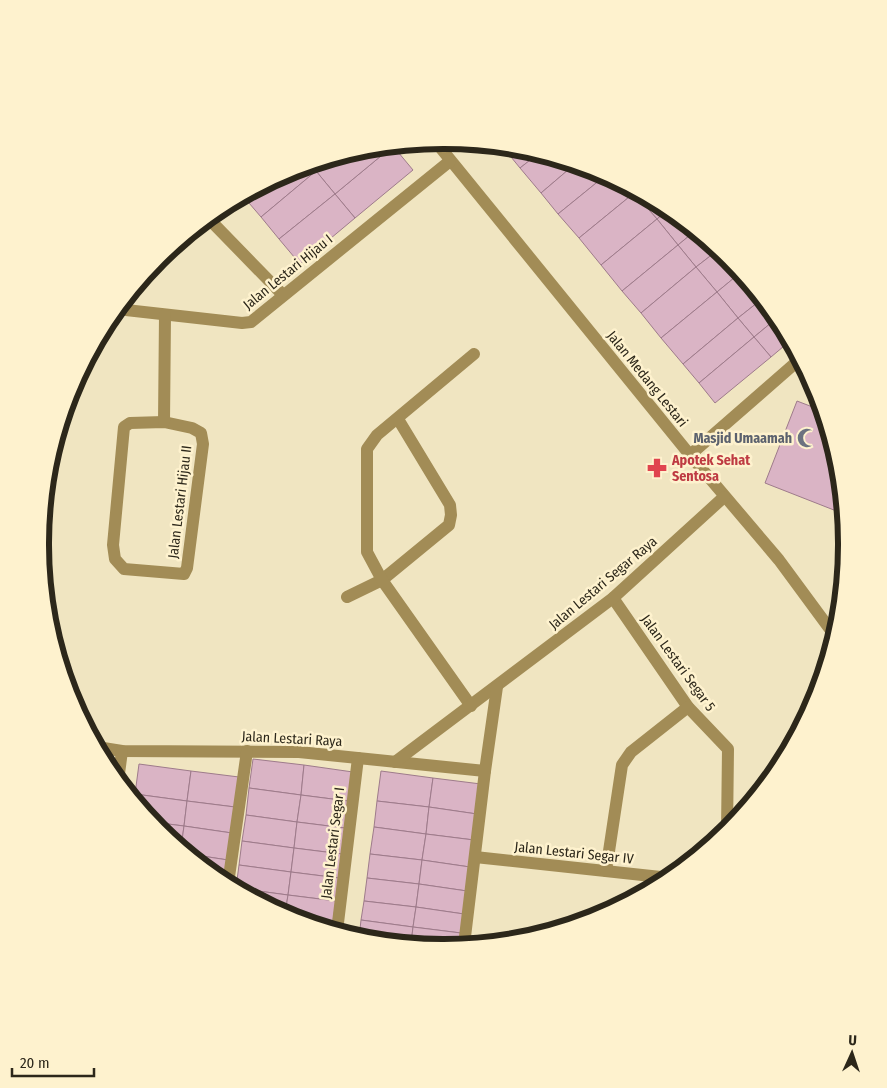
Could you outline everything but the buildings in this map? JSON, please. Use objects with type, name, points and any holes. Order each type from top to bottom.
[{"type":"street","name":"Jalan Medang Lestari","points":[[441,149],[690,456],[780,560],[829,628]]},
{"type":"street","name":"Jalan Lestari Hijau I","points":[[126,310],[247,323],[450,162]]},
{"type":"street","points":[[213,224],[283,295]]},
{"type":"street","points":[[164,422],[165,315]]},
{"type":"street","points":[[471,706],[382,580],[367,552],[367,449],[377,435],[474,354]]},
{"type":"street","points":[[690,456],[795,364]]},
{"type":"street","points":[[347,597],[382,580],[449,525],[452,515],[450,505],[398,419]]},
{"type":"street","name":"Jalan Lestari Hijau II","points":[[164,422],[197,430],[201,433],[203,444],[187,568],[184,574],[124,569],[115,559],[113,545],[124,427],[130,423],[164,422]]},
{"type":"street","name":"Jalan Lestari Segar Raya","points":[[395,762],[497,687],[612,598],[724,497]]},
{"type":"street","name":"Jalan Lestari Segar 5","points":[[612,598],[688,707],[728,749],[727,818]]},
{"type":"street","points":[[465,938],[484,771],[497,687]]},
{"type":"street","points":[[606,871],[622,765],[631,752],[688,707]]},
{"type":"street","name":"Jalan Lestari Raya","points":[[106,749],[122,751],[247,751],[358,758],[484,771]]},
{"type":"street","points":[[120,769],[122,751]]},
{"type":"street","points":[[229,875],[247,751]]},
{"type":"street","name":"Jalan Lestari Segar I","points":[[338,924],[358,758]]},
{"type":"street","name":"Jalan Lestari Segar IV","points":[[474,857],[656,876]]},
{"type":"place","name":"Masjid Umaamah","points":[[807,438]]},
{"type":"place","name":"Apotek Sehat Sentosa","points":[[657,468]]}]
